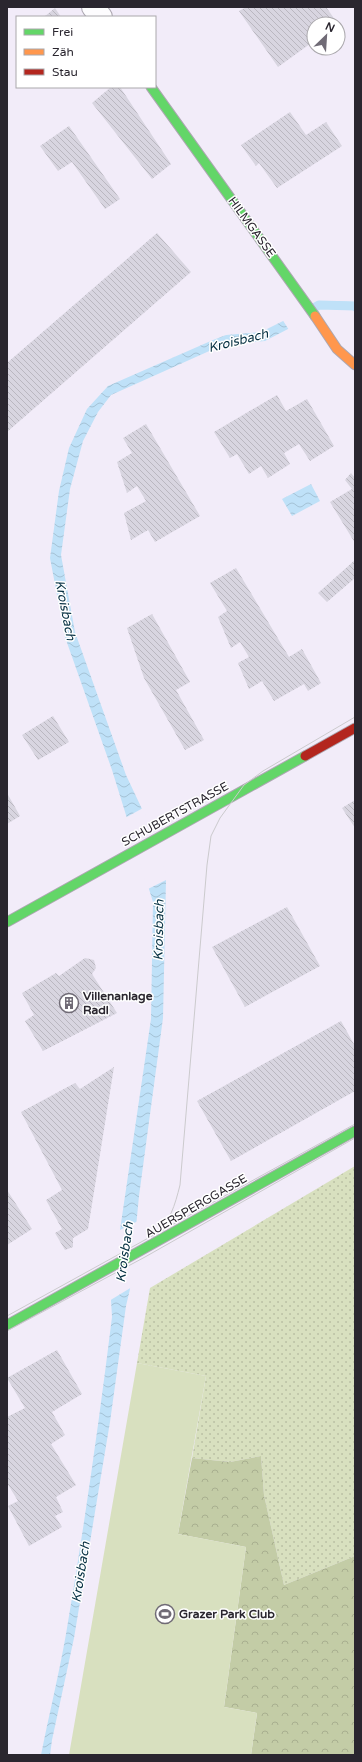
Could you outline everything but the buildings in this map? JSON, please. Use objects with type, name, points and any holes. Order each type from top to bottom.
[{"type":"street","points":[[94,7],[100,16]]},
{"type":"street","name":"HILMGASSE","points":[[152,88],[297,290],[337,349],[355,365]]},
{"type":"street","name":"SCHUBERTSTRASSE","points":[[7,922],[355,728]]},
{"type":"street","name":"AUERSPERGGASSE","points":[[7,1325],[95,1275],[146,1249],[355,1131]]},
{"type":"green space","points":[[355,1166],[355,1556],[284,1585],[264,1495],[261,1456],[230,1462],[192,1458],[206,1376],[137,1363],[150,1288]]},
{"type":"green space","name":"Grazer Park Club","points":[[137,1363],[206,1376],[178,1534],[246,1547],[224,1707],[257,1713],[251,1755],[69,1755]]},
{"type":"green space","points":[[261,1456],[264,1495],[284,1585],[355,1556],[355,1755],[251,1755],[257,1713],[224,1707],[246,1547],[178,1534],[192,1458],[230,1462]]},
{"type":"water","name":"Kroisbach","points":[[334,301],[355,302],[355,313],[353,310],[340,310],[288,329],[265,341],[233,344],[216,348],[111,395],[98,412],[83,441],[70,489],[61,555],[75,632],[126,775],[142,809],[166,880],[163,1018],[139,1196],[130,1289],[126,1306],[110,1422],[74,1638],[50,1755],[41,1755],[66,1634],[102,1396],[112,1317],[111,1300],[120,1230],[151,1019],[153,902],[112,770],[65,637],[50,558],[59,491],[69,448],[87,409],[108,386],[226,335],[261,332],[283,321]]},
{"type":"water","points":[[311,484],[320,501],[292,516],[282,499]]},
{"type":"pier","points":[[333,299],[342,312],[289,330],[282,319]]},
{"type":"pier","points":[[143,808],[168,879],[148,889],[125,818]]},
{"type":"pier","points":[[138,1221],[132,1287],[109,1301],[118,1231]]},
{"type":"waterway","name":"Kroisbach","points":[[310,310],[319,305],[355,306]]},
{"type":"tram line","points":[[154,1236],[160,1231],[168,1219],[174,1206],[180,1185],[207,865],[211,836],[220,818],[244,785],[263,771],[355,717]]},
{"type":"tram line","points":[[7,1316],[355,1124]]},
{"type":"tram line","points":[[7,1331],[145,1257],[355,1138]]},
{"type":"traffic: fast","points":[[152,88],[315,316]]},
{"type":"traffic: fast","points":[[7,922],[305,756]]},
{"type":"traffic: fast","points":[[7,1325],[355,1131]]},
{"type":"traffic: slow","points":[[315,316],[337,349],[355,365]]},
{"type":"traffic: jam","points":[[305,756],[355,728]]},
{"type":"place","name":"Villenanlage Radl","points":[[69,1003]]},
{"type":"place","name":"Grazer Park Club","points":[[165,1614]]}]
